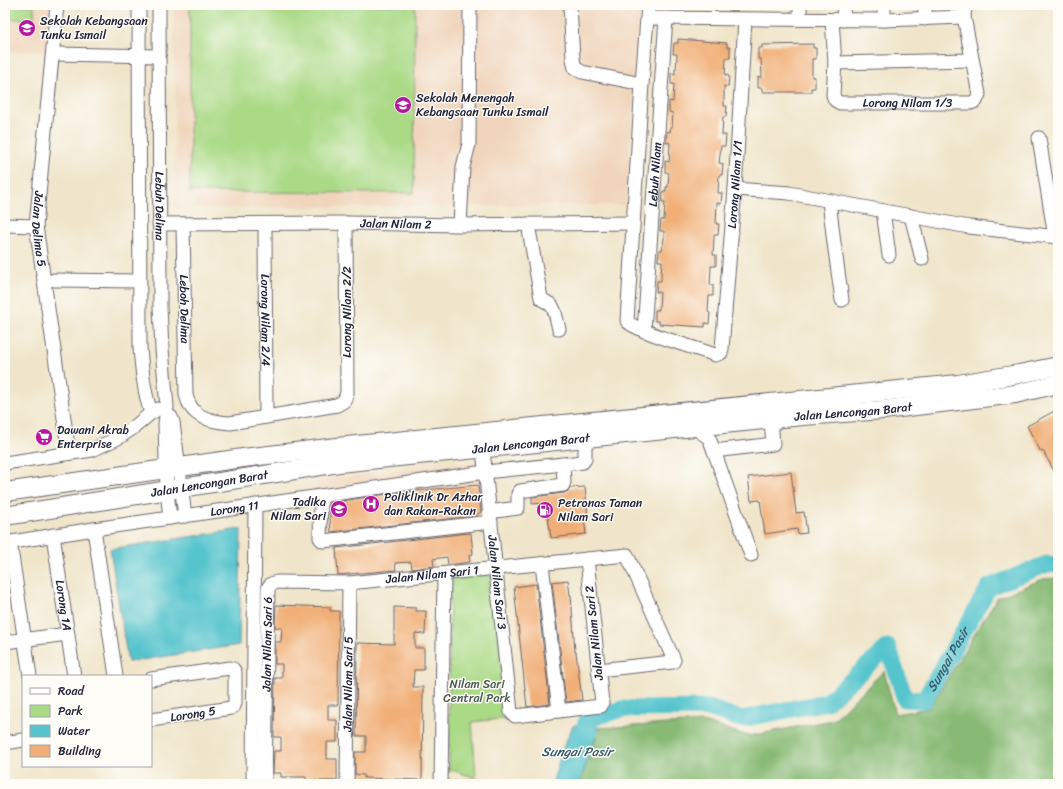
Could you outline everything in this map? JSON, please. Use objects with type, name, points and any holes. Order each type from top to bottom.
[{"type":"highway","name":"Jalan Lencongan Barat","points":[[5,492],[243,458],[439,435],[958,384],[1058,366]]},
{"type":"highway","name":"Jalan Lencongan Barat","points":[[5,516],[338,463],[883,410],[1015,394],[1058,384]]},
{"type":"street","name":"Jalan Delima 5","points":[[57,5],[36,226],[69,453]]},
{"type":"street","points":[[139,5],[140,348],[146,398],[151,414]]},
{"type":"street","name":"Lebuh Delima","points":[[159,5],[160,321],[167,407],[165,424],[173,468],[174,490]]},
{"type":"street","points":[[460,225],[463,167],[469,144],[470,5]]},
{"type":"street","points":[[570,5],[573,59],[575,68],[582,72],[642,84]]},
{"type":"street","points":[[800,5],[800,19]]},
{"type":"street","name":"Lorong Nilam 1/3","points":[[844,5],[838,20],[833,95],[835,100],[840,103],[971,103],[976,101],[979,94],[964,11]]},
{"type":"street","points":[[884,5],[884,20]]},
{"type":"street","points":[[925,5],[925,19]]},
{"type":"street","points":[[644,330],[630,325],[626,316],[648,11],[666,18],[745,20],[884,20],[925,19],[964,11]]},
{"type":"street","name":"Lebuh Nilam","points":[[644,330],[666,18]]},
{"type":"street","name":"Lorong Nilam 1/1","points":[[644,330],[715,355],[721,354],[735,189],[745,20]]},
{"type":"street","points":[[52,54],[159,56]]},
{"type":"street","points":[[835,63],[972,60]]},
{"type":"street","points":[[735,189],[789,194],[969,227],[1057,237],[1040,138]]},
{"type":"street","points":[[829,201],[842,300]]},
{"type":"street","points":[[883,211],[889,255]]},
{"type":"street","points":[[911,216],[922,258]]},
{"type":"street","name":"Jalan Nilam 2","points":[[159,224],[346,223],[460,225],[632,222]]},
{"type":"street","name":"Lorong Nilam 2/2","points":[[266,417],[337,404],[344,401],[347,393],[346,223]]},
{"type":"street","name":"Leboh Delima","points":[[183,224],[186,395],[192,409],[202,416],[216,422],[230,423],[266,417]]},
{"type":"street","name":"Lorong Nilam 2/4","points":[[265,224],[266,417]]},
{"type":"street","points":[[528,224],[541,298],[551,305],[559,329]]},
{"type":"street","points":[[5,225],[36,226]]},
{"type":"street","points":[[54,280],[139,281]]},
{"type":"street","points":[[5,463],[92,450],[118,438],[151,414],[159,409],[167,407]]},
{"type":"street","points":[[714,451],[773,444],[771,420]]},
{"type":"street","points":[[695,428],[709,438],[750,555]]},
{"type":"street","name":"Lorong 11","points":[[8,542],[94,528],[485,472],[584,462],[585,439]]},
{"type":"street","name":"Jalan Nilam Sari 3","points":[[483,450],[511,712],[512,715],[515,716],[559,711]]},
{"type":"street","points":[[321,496],[320,538],[323,541],[490,517],[518,508],[518,492],[520,491],[563,485],[563,464]]},
{"type":"street","points":[[174,490],[185,516]]},
{"type":"street","points":[[170,518],[174,490]]},
{"type":"street","points":[[253,784],[255,506]]},
{"type":"street","points":[[94,528],[116,675]]},
{"type":"street","name":"Lorong 1A","points":[[53,535],[74,675]]},
{"type":"street","points":[[8,542],[30,675]]},
{"type":"street","name":"Jalan Nilam Sari 1","points":[[349,583],[627,555],[674,659],[673,662],[598,670]]},
{"type":"street","name":"Jalan Nilam Sari 2","points":[[559,711],[601,706],[587,559]]},
{"type":"street","points":[[542,564],[559,711]]},
{"type":"street","points":[[441,784],[444,574]]},
{"type":"street","name":"Jalan Nilam Sari 6","points":[[265,784],[268,588],[271,584],[277,582],[349,583]]},
{"type":"street","name":"Jalan Nilam Sari 5","points":[[347,784],[349,583]]},
{"type":"street","points":[[5,642],[68,634]]},
{"type":"street","name":"Lorong 5","points":[[152,679],[230,668],[234,669],[235,695],[234,706],[152,720]]},
{"type":"street","points":[[5,743],[22,740]]},
{"type":"shaded area","name":"Sekolah Kebangsaan Tunku Ismail","points":[[5,5],[50,5],[47,52],[5,51]]},
{"type":"shaded area","name":"Sekolah Menengah Kebangsaan Tunku Ismail","points":[[174,5],[640,5],[626,205],[175,208]]},
{"type":"shaded area","points":[[493,459],[499,524],[317,547],[315,481]]},
{"type":"green space","points":[[5,5],[34,5],[34,20],[5,18]]},
{"type":"green space","points":[[190,5],[415,5],[414,193],[190,192]]},
{"type":"green space","name":"Nilam Sari Central Park","points":[[491,575],[508,718],[472,722],[476,778],[449,769],[450,583],[456,577]]},
{"type":"green space","points":[[1058,578],[1058,784],[579,784],[599,728],[703,722],[749,736],[833,720],[884,671],[895,714],[929,708],[997,598],[1043,579]]},
{"type":"water","points":[[241,529],[239,645],[128,662],[110,549]]},
{"type":"water","name":"Sungai Pasir","points":[[587,720],[599,728],[579,784],[552,784],[563,748],[573,726]]},
{"type":"building","points":[[678,39],[727,43],[727,47],[730,47],[730,58],[726,58],[725,75],[729,76],[728,87],[724,86],[724,106],[727,106],[726,117],[723,117],[722,135],[726,135],[725,146],[721,146],[719,163],[723,164],[722,175],[719,175],[718,193],[722,193],[721,204],[717,203],[716,224],[719,224],[718,235],[714,235],[713,255],[716,255],[716,266],[711,266],[710,285],[713,285],[713,296],[709,296],[709,324],[705,323],[705,327],[659,324],[659,321],[655,321],[655,310],[659,310],[660,292],[656,292],[657,281],[661,281],[662,261],[658,261],[659,250],[662,250],[664,239],[664,231],[660,231],[661,220],[664,220],[665,202],[662,202],[663,191],[666,191],[666,187],[668,187],[669,173],[665,172],[665,161],[669,162],[670,143],[666,142],[667,131],[670,132],[672,127],[673,113],[669,112],[669,101],[673,102],[674,84],[671,84],[671,73],[675,74],[677,54],[673,54],[674,43],[678,43]]},
{"type":"building","points":[[813,44],[813,48],[816,48],[816,59],[812,59],[812,77],[815,77],[815,88],[811,88],[811,92],[762,92],[762,88],[758,88],[758,77],[762,77],[761,59],[758,59],[758,48],[762,48],[762,45]]},
{"type":"building","points":[[1058,409],[1058,478],[1043,451],[1041,452],[1027,426]]},
{"type":"building","points":[[791,472],[796,513],[804,512],[807,533],[798,534],[797,529],[765,534],[760,500],[751,501],[748,477]]},
{"type":"building","points":[[478,485],[481,512],[475,516],[331,532],[329,503],[393,493]]},
{"type":"building","points":[[585,487],[588,518],[584,518],[586,534],[551,538],[546,503],[532,504],[532,497],[564,493],[570,488]]},
{"type":"building","points":[[471,533],[473,554],[469,555],[470,562],[448,565],[447,557],[433,559],[434,566],[412,569],[411,562],[395,563],[396,570],[338,575],[336,548]]},
{"type":"building","points":[[568,580],[571,595],[575,652],[582,700],[566,702],[552,582]]},
{"type":"building","points":[[536,584],[550,704],[527,707],[514,587]]},
{"type":"building","points":[[276,605],[330,607],[330,611],[339,611],[338,705],[328,705],[328,720],[337,720],[337,742],[327,742],[327,759],[337,759],[337,781],[306,781],[306,777],[281,777],[281,773],[273,773],[274,751],[281,751],[281,737],[274,737],[275,678],[282,678],[282,664],[275,664],[275,642],[281,642],[282,628],[275,627]]},
{"type":"building","points":[[394,607],[416,608],[416,611],[426,611],[425,634],[415,633],[415,648],[424,648],[424,670],[414,670],[413,687],[423,687],[422,780],[364,778],[364,775],[355,774],[355,752],[366,752],[366,736],[356,736],[357,643],[394,644]]},
{"type":"waterway","name":"Sungai Pasir","points":[[562,784],[570,770],[587,720],[622,709],[709,708],[741,719],[827,702],[888,647],[905,699],[924,700],[989,587],[1047,564],[1058,565]]},
{"type":"place","name":"Sekolah Kebangsaan Tunku Ismail","points":[[27,28]]},
{"type":"place","name":"Sekolah Menengah Kebangsaan Tunku Ismail","points":[[403,105]]},
{"type":"place","name":"Dawani Akrab Enterprise","points":[[44,437]]},
{"type":"place","name":"Poliklinik Dr Azhar dan Rakan-Rakan","points":[[371,504]]},
{"type":"place","name":"Tadika Nilam Sari","points":[[339,509]]},
{"type":"place","name":"Petronas Taman Nilam Sari","points":[[545,510]]}]
